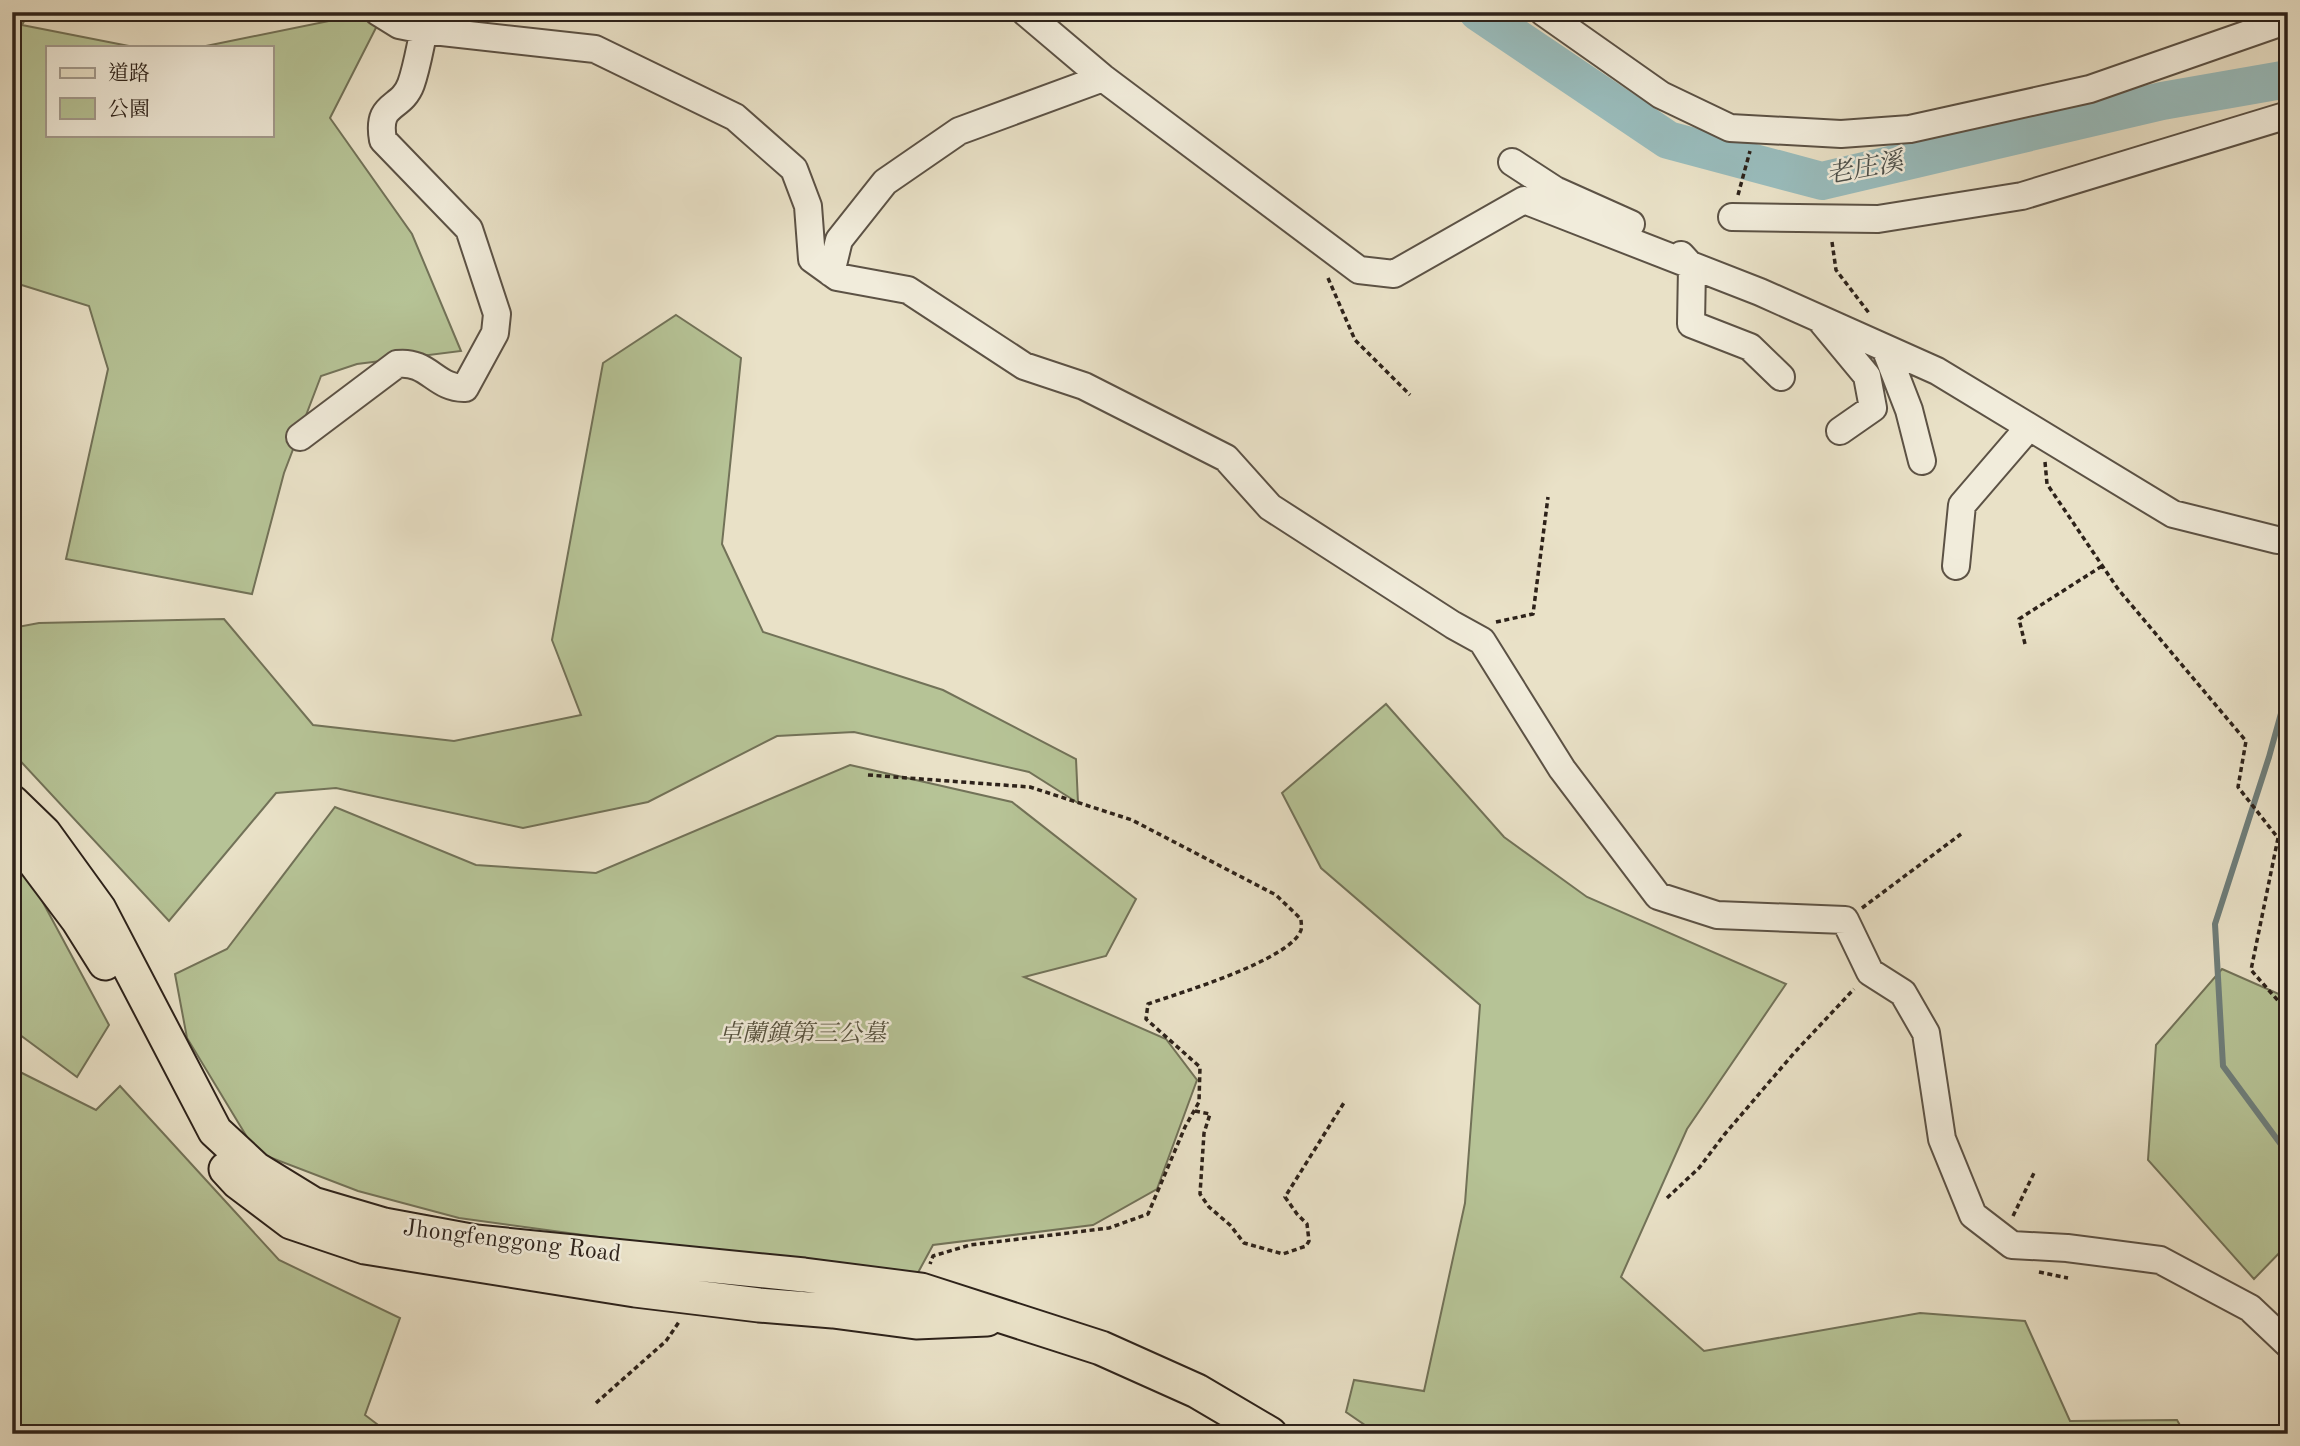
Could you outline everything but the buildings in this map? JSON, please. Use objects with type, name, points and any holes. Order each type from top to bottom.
[{"type":"main road","name":"Jhongfenggong Road","points":[[12,802],[44,833],[99,909],[215,1131],[256,1169],[313,1204],[384,1225],[476,1242],[804,1275],[921,1290],[1101,1348],[1197,1391],[1270,1434]]},
{"type":"main road","name":"Jhongfenggong Road","points":[[12,832],[78,920],[106,964],[207,1151],[239,1182],[291,1222],[365,1247],[635,1290],[916,1322],[1010,1318]]},
{"type":"lane","points":[[378,12],[399,25],[424,30],[595,49],[735,117],[794,169],[807,206],[812,260],[837,277],[908,290],[1024,366],[1084,386],[1226,458],[1269,507],[1482,641],[1562,769],[1658,896],[1717,915],[1845,920],[1870,972],[1903,993],[1926,1033],[1942,1139],[1973,1215],[2012,1245],[2067,1248],[2160,1260],[2250,1308],[2288,1344]]},
{"type":"lane","points":[[1025,12],[1102,78],[1359,270],[1394,274],[1524,200],[1760,292],[1819,318],[1881,336],[2173,514],[2277,540],[2288,540]]},
{"type":"lane","points":[[1543,12],[1661,95],[1730,128],[1841,134],[1910,129],[2090,89],[2238,23],[2288,20]]},
{"type":"lane","points":[[300,437],[397,364],[411,362],[454,388],[465,388],[495,333],[497,314],[469,229],[383,140],[382,116],[410,87],[424,30]]},
{"type":"lane","points":[[831,273],[839,240],[885,183],[959,131],[1102,78]]},
{"type":"lane","points":[[1732,217],[1878,219],[2022,196],[2288,116]]},
{"type":"lane","points":[[1512,162],[1555,190],[1663,238],[1692,267],[1691,324],[1749,346],[1781,377]]},
{"type":"lane","points":[[1819,318],[1867,376],[1873,408],[1840,431]]},
{"type":"lane","points":[[1881,336],[1909,410],[1922,461]]},
{"type":"lane","points":[[1956,566],[1962,505],[2036,431]]},
{"type":"path","points":[[1732,217],[1756,129]]},
{"type":"path","points":[[1828,219],[1836,270],[1881,336]]},
{"type":"path","points":[[1308,232],[1355,340],[1410,395]]},
{"type":"path","points":[[2036,431],[2047,484],[2102,566],[2118,589],[2246,741],[2238,787],[2278,838],[2250,970],[2288,1012]]},
{"type":"path","points":[[1470,634],[1489,623],[1533,614],[1548,497]]},
{"type":"path","points":[[2025,644],[2020,619],[2102,566]]},
{"type":"path","points":[[868,775],[1030,787],[1132,820],[1276,895],[1301,919],[1301,931],[1287,946],[1256,965],[1148,1004],[1146,1019],[1200,1067],[1199,1102],[1185,1127],[1148,1214],[1109,1228],[970,1245],[933,1256],[921,1290]]},
{"type":"path","points":[[1845,920],[1961,834]]},
{"type":"path","points":[[1667,1198],[1699,1168],[1794,1052],[1870,972]]},
{"type":"path","points":[[1195,1111],[1210,1114],[1204,1133],[1200,1194],[1244,1243],[1283,1254],[1306,1246],[1308,1241],[1307,1224],[1285,1197],[1345,1101]]},
{"type":"path","points":[[2003,1238],[2035,1171]]},
{"type":"path","points":[[596,1403],[666,1341],[696,1297]]},
{"type":"green space","points":[[12,12],[29,12],[22,25],[129,46],[46,46],[46,136],[273,136],[273,46],[206,46],[384,12],[330,118],[412,234],[461,351],[357,364],[321,376],[284,473],[252,594],[66,559],[108,369],[89,306],[12,282]]},
{"type":"green space","points":[[676,315],[741,358],[722,544],[763,632],[943,690],[1076,759],[1078,803],[1029,772],[854,732],[777,736],[648,802],[523,828],[336,788],[276,793],[169,921],[12,752],[12,628],[39,623],[224,619],[313,725],[454,741],[581,715],[552,640],[603,363]]},
{"type":"green space","points":[[1386,704],[1504,837],[1587,897],[1786,984],[1687,1129],[1621,1277],[1704,1351],[1920,1313],[2025,1321],[2070,1421],[2177,1420],[2185,1434],[1378,1434],[1346,1412],[1354,1380],[1424,1391],[1465,1203],[1480,1005],[1321,868],[1282,793]]},
{"type":"green space","name":"卓蘭鎮第三公墓","points":[[850,765],[1012,802],[1136,899],[1106,956],[1024,977],[1166,1039],[1197,1080],[1157,1189],[1093,1225],[933,1245],[914,1280],[459,1218],[358,1191],[256,1152],[187,1038],[175,974],[227,949],[335,807],[476,865],[596,873]]},
{"type":"green space","points":[[19,858],[109,1025],[77,1077],[12,1029],[12,866]]},
{"type":"green space","points":[[2222,969],[2288,998],[2288,1146],[2285,1148],[2287,1245],[2254,1279],[2148,1160],[2156,1045]]},
{"type":"green space","points":[[12,1068],[96,1110],[120,1086],[279,1260],[400,1318],[365,1415],[390,1434],[12,1434]]},
{"type":"waterway","name":"老庄溪","points":[[1478,12],[1668,140],[1822,181],[2162,101],[2288,79]]},
{"type":"waterway","points":[[2288,688],[2269,757],[2215,924],[2223,1066],[2288,1154]]}]
